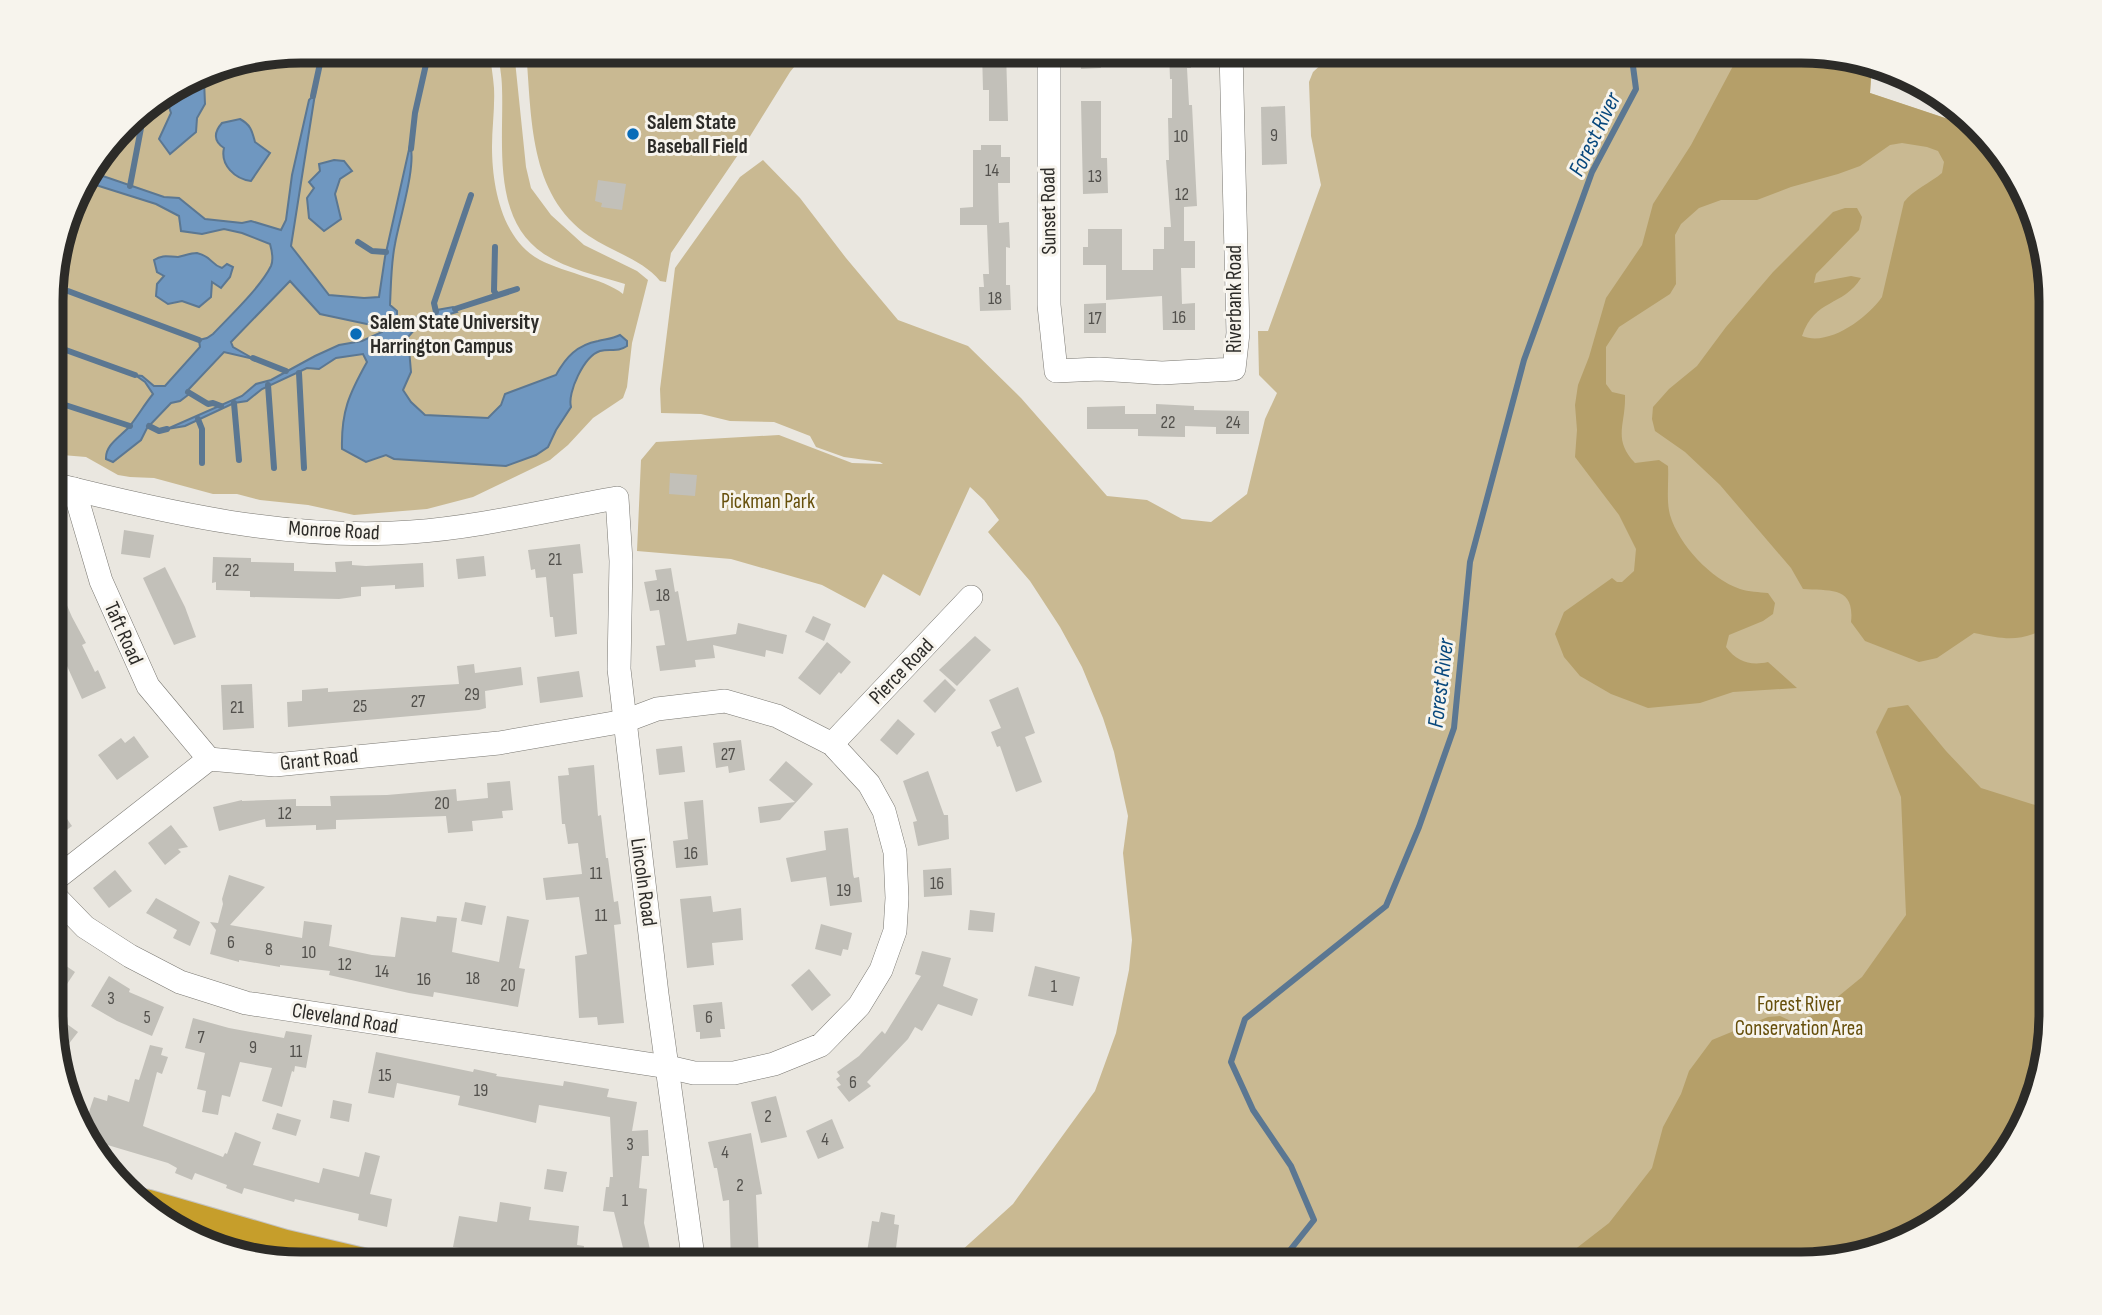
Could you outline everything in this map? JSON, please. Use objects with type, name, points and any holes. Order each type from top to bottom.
[{"type":"highway","points":[[171,1213],[310,1252]]},
{"type":"street","name":"Sunset Road","points":[[1049,63],[1049,305],[1056,370]]},
{"type":"street","name":"Riverbank Road","points":[[1056,370],[1099,369],[1162,373],[1234,369],[1238,333],[1231,63]]},
{"type":"street","name":"Monroe Road","points":[[63,486],[234,522],[306,531],[349,533],[410,532],[459,527],[617,498]]},
{"type":"street","name":"Taft Road","points":[[63,486],[100,581],[148,686],[209,760]]},
{"type":"street","name":"Lincoln Road","points":[[617,498],[621,561],[619,669],[692,1252]]},
{"type":"street","name":"Pierce Road","points":[[832,744],[971,597]]},
{"type":"street","name":"Grant Road","points":[[209,760],[275,765],[499,743],[625,720],[657,709],[725,701],[777,716],[832,744]]},
{"type":"street","name":"Cleveland Road","points":[[63,904],[85,927],[130,956],[180,982],[246,1003],[694,1073],[734,1073],[774,1064],[821,1045],[859,1006],[881,970],[895,931],[895,852],[884,811],[869,784],[832,744]]},
{"type":"street","points":[[63,873],[209,760]]},
{"type":"green space","name":"Salem State University Harrington Campus","points":[[301,63],[491,63],[494,88],[494,177],[501,208],[514,236],[535,257],[615,288],[623,294],[625,284],[573,268],[544,254],[527,239],[515,221],[504,178],[500,63],[515,63],[526,167],[531,188],[551,215],[584,245],[637,271],[648,280],[632,343],[627,387],[623,398],[593,418],[550,460],[473,497],[427,509],[354,515],[237,494],[213,494],[154,478],[118,475],[86,457],[63,455],[65,270],[71,239],[81,210],[103,169],[122,144],[144,122],[182,95],[239,71]]},
{"type":"green space","name":"Salem State Baseball Field","points":[[527,63],[797,63],[671,253],[666,282],[660,281],[636,261],[598,242],[569,219],[554,199],[544,176],[532,127]]},
{"type":"green space","points":[[1323,63],[1832,65],[1871,74],[1870,93],[1958,122],[1990,156],[2007,182],[2026,224],[2038,285],[2038,1030],[2026,1091],[1999,1146],[1980,1171],[1958,1193],[1920,1220],[1863,1244],[1817,1251],[960,1252],[1013,1204],[1095,1091],[1116,1033],[1129,970],[1132,940],[1123,853],[1128,816],[1114,752],[1082,667],[1030,581],[988,532],[999,520],[970,487],[920,596],[883,574],[865,608],[822,585],[731,559],[637,551],[641,460],[656,442],[779,435],[852,463],[883,464],[844,457],[816,447],[810,436],[774,422],[730,421],[701,414],[661,413],[660,389],[675,268],[740,177],[763,160],[800,198],[898,320],[968,346],[1021,398],[1107,496],[1147,500],[1182,519],[1211,522],[1247,494],[1265,419],[1277,393],[1259,375],[1258,331],[1268,331],[1321,185],[1311,136],[1309,82],[1313,72]]},
{"type":"shaded area","points":[[1735,63],[1801,63],[1832,65],[1871,74],[1870,93],[1958,122],[1990,156],[2021,210],[2034,254],[2038,285],[2038,632],[2014,638],[1974,633],[1937,658],[1919,662],[1865,641],[1851,622],[1851,610],[1845,596],[1831,591],[1803,589],[1791,568],[1720,485],[1685,452],[1655,431],[1653,407],[1669,389],[1697,366],[1773,272],[1833,212],[1857,208],[1862,217],[1859,230],[1816,274],[1814,283],[1851,276],[1861,278],[1846,294],[1814,315],[1802,336],[1824,338],[1835,334],[1867,314],[1882,297],[1904,202],[1942,173],[1944,162],[1938,151],[1902,143],[1890,145],[1860,166],[1757,200],[1721,200],[1699,208],[1681,224],[1675,235],[1676,284],[1670,294],[1619,327],[1606,347],[1606,384],[1612,392],[1625,395],[1622,431],[1624,446],[1635,463],[1659,460],[1668,466],[1670,515],[1688,549],[1707,569],[1729,584],[1740,589],[1768,593],[1775,603],[1773,614],[1763,621],[1729,635],[1726,647],[1745,662],[1768,662],[1797,688],[1733,692],[1700,703],[1648,708],[1611,694],[1580,676],[1564,657],[1555,634],[1564,612],[1612,578],[1622,582],[1634,571],[1636,549],[1619,515],[1575,457],[1575,405],[1578,385],[1606,298],[1642,245],[1653,204],[1691,145]]},
{"type":"shaded area","points":[[1908,705],[1981,788],[2038,806],[2038,1030],[2026,1091],[1999,1146],[1980,1171],[1958,1193],[1933,1212],[1892,1234],[1863,1244],[1817,1251],[1573,1251],[1609,1223],[1652,1168],[1663,1127],[1681,1094],[1689,1071],[1712,1040],[1768,1017],[1780,1016],[1793,1022],[1818,1013],[1862,977],[1906,915],[1901,797],[1876,732],[1888,708]]},
{"type":"water","points":[[204,84],[205,104],[197,118],[196,132],[170,154],[159,139],[171,113],[168,104]]},
{"type":"water","points":[[315,94],[291,246],[329,295],[379,297],[385,257],[410,145],[411,165],[394,251],[390,305],[397,311],[397,320],[404,328],[418,316],[434,314],[437,310],[453,307],[457,312],[421,322],[408,337],[411,372],[403,390],[425,415],[488,418],[501,405],[505,394],[556,375],[568,357],[584,345],[620,335],[627,341],[627,346],[623,348],[600,351],[588,360],[574,384],[571,407],[548,447],[536,455],[506,466],[394,459],[386,455],[366,462],[342,449],[347,404],[367,362],[363,354],[336,358],[319,369],[307,368],[262,389],[247,401],[234,403],[185,426],[167,429],[242,396],[256,384],[271,380],[339,345],[362,341],[382,332],[381,327],[320,314],[290,281],[231,342],[233,347],[254,359],[224,352],[189,389],[188,395],[171,403],[147,428],[141,440],[113,462],[106,459],[110,445],[129,427],[153,394],[145,382],[135,375],[142,376],[154,386],[165,386],[200,347],[199,340],[213,334],[252,292],[271,266],[272,255],[270,244],[242,233],[224,229],[202,234],[181,231],[179,216],[156,204],[94,184],[95,182],[99,175],[164,197],[179,198],[205,219],[242,223],[251,221],[281,230],[286,220],[292,175],[309,100]]},
{"type":"water","points":[[240,119],[247,124],[255,142],[270,153],[251,181],[230,170],[224,160],[224,148],[216,139],[217,130],[222,123]]},
{"type":"water","points":[[334,160],[344,161],[352,171],[340,179],[335,194],[341,219],[324,231],[309,218],[307,198],[314,188],[309,182],[320,171],[319,164]]},
{"type":"water","points":[[197,253],[222,268],[227,264],[233,267],[230,277],[221,288],[212,282],[211,297],[199,307],[182,301],[168,304],[156,296],[157,284],[164,276],[157,272],[154,260],[163,256],[178,257]]},
{"type":"building","points":[[982,63],[1006,63],[1008,121],[989,121],[989,90],[983,90]]},
{"type":"building","points":[[1081,63],[1101,63],[1101,68],[1081,69]]},
{"type":"building","points":[[1169,63],[1191,63],[1191,68],[1187,68],[1189,105],[1192,105],[1197,206],[1184,207],[1184,241],[1195,241],[1195,268],[1181,268],[1182,304],[1195,303],[1195,330],[1163,330],[1162,296],[1106,300],[1106,265],[1083,265],[1083,247],[1088,247],[1088,229],[1122,229],[1122,270],[1153,270],[1153,249],[1164,249],[1164,227],[1171,227],[1166,160],[1169,160],[1168,118],[1172,118]]},
{"type":"building","points":[[1081,101],[1101,101],[1101,158],[1107,158],[1108,193],[1083,194]]},
{"type":"building","points":[[1285,106],[1287,164],[1262,165],[1261,107]]},
{"type":"building","points":[[981,145],[1001,145],[1001,157],[1010,157],[1010,183],[998,183],[999,223],[1009,222],[1010,248],[1006,247],[1006,285],[1010,285],[1011,310],[980,311],[979,287],[984,287],[983,274],[989,274],[987,225],[960,225],[960,208],[973,207],[973,150],[981,150]]},
{"type":"building","points":[[598,180],[626,184],[622,210],[601,207],[602,203],[595,201]]},
{"type":"building","points":[[1106,303],[1106,333],[1084,333],[1084,304]]},
{"type":"building","points":[[1156,404],[1194,406],[1194,410],[1249,411],[1249,434],[1216,434],[1216,427],[1185,426],[1185,437],[1138,436],[1138,429],[1087,429],[1087,407],[1125,406],[1125,414],[1156,414]]},
{"type":"building","points":[[670,473],[697,475],[695,496],[669,494]]},
{"type":"building","points":[[124,530],[154,535],[150,558],[121,554]]},
{"type":"building","points":[[580,544],[583,573],[573,574],[577,634],[555,637],[546,577],[536,578],[535,569],[531,570],[528,550]]},
{"type":"building","points":[[484,556],[486,576],[458,579],[456,559]]},
{"type":"building","points":[[213,557],[251,558],[251,562],[294,563],[294,571],[336,572],[335,562],[352,561],[352,565],[366,566],[423,563],[424,587],[361,587],[361,596],[339,599],[250,597],[250,591],[216,590],[216,582],[212,583]]},
{"type":"building","points":[[165,567],[196,637],[174,645],[143,578]]},
{"type":"building","points":[[671,568],[687,641],[736,634],[738,623],[787,635],[783,654],[766,650],[765,657],[713,645],[715,658],[695,660],[696,667],[660,671],[656,646],[665,645],[659,610],[650,611],[644,582],[657,580],[655,570]]},
{"type":"building","points":[[63,596],[86,643],[82,645],[106,688],[82,699],[63,657]]},
{"type":"building","points":[[813,616],[831,624],[824,641],[805,632]]},
{"type":"building","points":[[975,636],[991,650],[957,686],[939,670]]},
{"type":"building","points":[[827,642],[851,662],[820,695],[798,678]]},
{"type":"building","points":[[474,664],[475,673],[521,667],[523,685],[485,691],[486,708],[479,710],[288,727],[287,702],[302,701],[302,690],[328,688],[328,692],[459,684],[457,666]]},
{"type":"building","points":[[579,671],[583,697],[540,703],[537,677]]},
{"type":"building","points":[[945,679],[956,690],[935,713],[923,701]]},
{"type":"building","points":[[252,684],[254,728],[223,730],[221,685]]},
{"type":"building","points":[[1018,687],[1035,733],[1025,737],[1042,782],[1016,792],[1000,746],[997,747],[991,732],[1001,728],[989,700]]},
{"type":"building","points":[[898,719],[915,734],[897,755],[880,740]]},
{"type":"building","points":[[134,736],[149,757],[117,780],[98,755],[121,738],[125,743]]},
{"type":"building","points":[[741,740],[745,770],[729,773],[728,766],[716,768],[713,743]]},
{"type":"building","points":[[682,746],[685,772],[659,775],[656,749]]},
{"type":"building","points":[[786,761],[813,784],[780,820],[760,823],[758,807],[795,802],[769,780]]},
{"type":"building","points":[[594,765],[598,816],[601,815],[614,902],[618,901],[621,924],[614,925],[624,1023],[598,1025],[597,1017],[579,1018],[575,956],[587,954],[579,897],[546,900],[543,878],[582,874],[578,843],[568,844],[565,824],[562,824],[558,776],[569,775],[568,768]]},
{"type":"building","points":[[928,771],[944,815],[948,815],[949,839],[918,846],[913,822],[917,821],[903,781]]},
{"type":"building","points":[[510,781],[513,810],[502,811],[503,818],[472,821],[473,831],[448,833],[446,816],[336,820],[336,829],[316,830],[316,825],[266,827],[265,819],[219,831],[213,807],[242,800],[296,799],[296,806],[331,806],[330,796],[387,795],[456,789],[457,801],[488,798],[487,783]]},
{"type":"building","points":[[703,800],[708,865],[676,868],[673,841],[688,839],[684,802]]},
{"type":"building","points":[[63,813],[72,826],[63,833]]},
{"type":"building","points":[[171,825],[188,847],[178,849],[181,852],[165,865],[148,843]]},
{"type":"building","points":[[848,828],[853,874],[854,878],[859,877],[862,902],[830,906],[826,877],[791,882],[786,858],[826,850],[824,831]]},
{"type":"building","points":[[951,868],[952,895],[924,897],[923,870]]},
{"type":"building","points":[[115,870],[132,891],[109,908],[93,888]]},
{"type":"building","points":[[229,875],[265,887],[230,925],[302,938],[304,921],[332,925],[329,946],[372,955],[395,957],[401,917],[436,922],[437,916],[457,918],[452,952],[499,962],[507,916],[529,920],[519,968],[525,969],[518,1007],[434,992],[433,997],[409,993],[329,975],[330,971],[239,962],[210,954],[216,930],[210,922],[218,923]]},
{"type":"building","points":[[711,896],[713,912],[741,908],[743,940],[712,943],[714,965],[687,968],[680,899]]},
{"type":"building","points":[[156,898],[200,922],[190,946],[173,938],[177,930],[146,913]]},
{"type":"building","points":[[465,902],[486,906],[482,925],[461,921]]},
{"type":"building","points":[[970,910],[995,913],[993,932],[968,930]]},
{"type":"building","points":[[821,924],[852,933],[848,950],[843,949],[841,956],[815,949]]},
{"type":"building","points":[[922,951],[951,958],[943,986],[978,999],[972,1016],[938,1004],[922,1031],[915,1027],[908,1039],[867,1082],[871,1086],[849,1102],[837,1087],[841,1085],[836,1079],[840,1076],[837,1072],[859,1056],[882,1031],[885,1034],[921,976],[915,974]]},
{"type":"building","points":[[63,964],[75,972],[63,990]]},
{"type":"building","points":[[1035,966],[1080,977],[1073,1006],[1028,996]]},
{"type":"building","points":[[809,969],[831,995],[812,1011],[791,985]]},
{"type":"building","points":[[109,976],[130,989],[129,992],[164,1007],[152,1036],[91,1006]]},
{"type":"building","points":[[722,1002],[725,1029],[720,1029],[721,1037],[700,1039],[700,1032],[696,1032],[693,1005]]},
{"type":"building","points":[[193,1018],[284,1038],[286,1031],[312,1035],[306,1068],[295,1066],[282,1107],[262,1101],[272,1068],[240,1062],[230,1097],[222,1095],[218,1115],[202,1112],[206,1091],[197,1089],[205,1053],[185,1048]]},
{"type":"building","points":[[63,1022],[78,1032],[66,1048]]},
{"type":"building","points":[[150,1045],[163,1048],[161,1055],[168,1057],[162,1074],[157,1072],[143,1126],[223,1157],[227,1154],[235,1132],[261,1142],[253,1165],[319,1183],[323,1168],[359,1177],[365,1152],[380,1156],[370,1194],[392,1199],[387,1227],[358,1220],[359,1214],[295,1199],[294,1202],[244,1188],[242,1194],[195,1173],[192,1180],[175,1173],[177,1168],[168,1163],[101,1143],[87,1117],[94,1097],[107,1101],[108,1095],[129,1102],[135,1079],[139,1080]]},
{"type":"building","points":[[376,1052],[473,1072],[474,1069],[497,1074],[496,1076],[563,1086],[564,1081],[609,1089],[607,1097],[637,1102],[632,1131],[648,1130],[649,1156],[642,1156],[639,1188],[647,1189],[644,1223],[650,1252],[624,1252],[614,1212],[603,1211],[606,1187],[609,1187],[610,1177],[613,1177],[610,1117],[539,1105],[536,1123],[458,1105],[460,1096],[397,1083],[394,1098],[368,1093]]},
{"type":"building","points":[[776,1096],[787,1137],[761,1143],[751,1102]]},
{"type":"building","points":[[333,1100],[352,1104],[349,1122],[330,1118]]},
{"type":"building","points":[[277,1113],[301,1120],[296,1136],[272,1129]]},
{"type":"building","points":[[832,1119],[844,1148],[818,1159],[806,1131]]},
{"type":"building","points":[[751,1133],[762,1194],[756,1195],[759,1252],[731,1252],[729,1200],[723,1201],[717,1168],[714,1168],[708,1142]]},
{"type":"building","points":[[547,1169],[567,1172],[563,1192],[544,1189]]},
{"type":"building","points":[[500,1202],[531,1207],[529,1220],[579,1226],[577,1245],[584,1246],[583,1252],[490,1252],[453,1247],[459,1216],[497,1222]]},
{"type":"building","points":[[881,1212],[895,1215],[894,1224],[899,1225],[896,1252],[867,1252],[872,1221],[879,1222]]},
{"type":"waterway","points":[[313,96],[320,63]]},
{"type":"waterway","points":[[411,149],[415,113],[426,63]]},
{"type":"waterway","name":"Forest River","points":[[1289,1251],[1314,1220],[1291,1166],[1253,1110],[1231,1062],[1245,1019],[1386,906],[1419,827],[1454,728],[1470,562],[1524,360],[1592,172],[1636,89],[1633,63]]},
{"type":"waterway","points":[[130,186],[142,124]]},
{"type":"waterway","points":[[436,312],[434,303],[471,195]]},
{"type":"waterway","points":[[358,242],[372,251],[386,252]]},
{"type":"waterway","points":[[495,247],[494,291],[497,295]]},
{"type":"waterway","points":[[455,309],[517,289]]},
{"type":"waterway","points":[[68,291],[199,340]]},
{"type":"waterway","points":[[63,349],[135,375]]},
{"type":"waterway","points":[[253,358],[286,371]]},
{"type":"waterway","points":[[299,373],[304,468]]},
{"type":"waterway","points":[[268,385],[274,468]]},
{"type":"waterway","points":[[188,392],[208,404],[221,406]]},
{"type":"waterway","points":[[234,403],[239,460]]},
{"type":"waterway","points":[[63,404],[130,426]]},
{"type":"waterway","points":[[198,419],[202,429],[202,463]]},
{"type":"waterway","points":[[149,426],[159,431],[167,429]]},
{"type":"place","name":"Salem State Baseball Field","points":[[633,134]]},
{"type":"place","name":"Salem State University Harrington Campus","points":[[356,334]]},
{"type":"park label","name":"Pickman Park","points":[[768,501]]},
{"type":"park label","name":"Forest River Conservation Area","points":[[1799,1016]]}]
